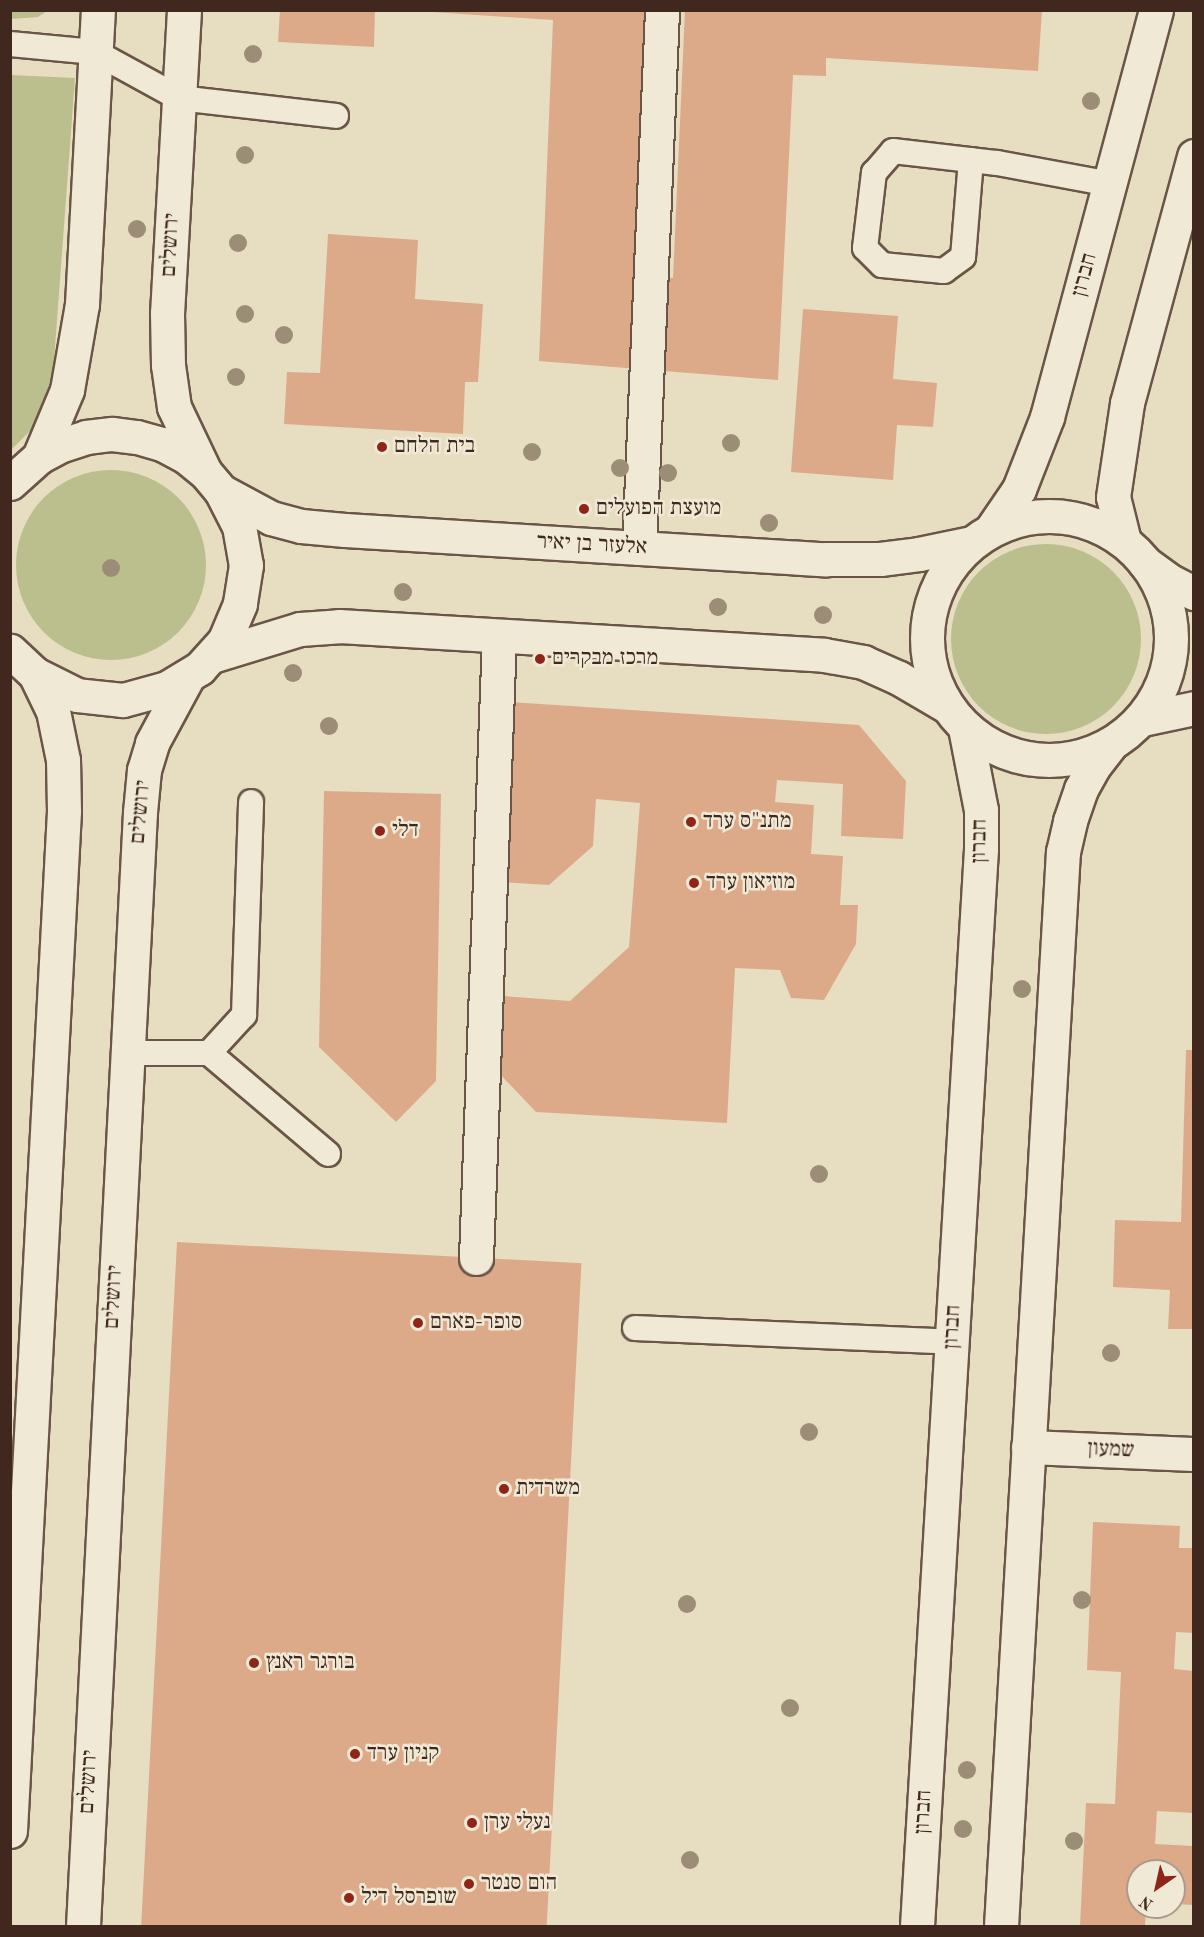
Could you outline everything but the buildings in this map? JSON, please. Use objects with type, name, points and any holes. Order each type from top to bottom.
[{"type":"main road","points":[[20,473],[67,390],[82,304],[98,10]]},
{"type":"main road","name":"ירושלים","points":[[184,10],[167,313],[168,365],[174,407],[239,526],[246,565],[240,604],[234,623],[212,656]]},
{"type":"main road","points":[[639,548],[662,10]]},
{"type":"main road","name":"חברון","points":[[917,1926],[981,849],[981,810],[955,716],[930,672],[927,625],[931,602],[947,569],[981,536],[1019,489],[1047,417],[1156,10]]},
{"type":"main road","points":[[1001,1926],[1064,852],[1070,821],[1081,789],[1093,767],[1111,744],[1142,719],[1161,690],[1171,657],[1171,624],[1162,591],[1134,551],[1113,497],[1127,403],[1194,156]]},
{"type":"main road","name":"אלעזר בן יאיר","points":[[20,473],[62,445],[86,437],[129,436],[162,444],[185,456],[213,481],[271,518],[301,526],[826,559],[880,559],[919,554],[981,536],[1017,520],[1045,516],[1073,518],[1100,526],[1134,551]]},
{"type":"main road","points":[[1134,551],[1172,582],[1194,593]]},
{"type":"main road","points":[[10,651],[35,674],[77,695],[123,700],[167,688],[187,678],[212,656],[300,629],[339,626],[824,655],[863,662],[899,678],[955,716],[998,750],[1035,761],[1075,759],[1111,744]]},
{"type":"main road","points":[[476,1258],[499,636]]},
{"type":"main road","points":[[10,1831],[21,1449],[64,811],[63,760],[53,711],[35,674]]},
{"type":"main road","name":"ירושלים","points":[[83,1926],[140,812],[144,770],[152,743],[187,678]]},
{"type":"main road","points":[[1142,719],[1194,708]]},
{"type":"main road","name":"שמעון","points":[[1028,1447],[1194,1454]]},
{"type":"lane","points":[[10,44],[95,52],[179,98],[336,116]]},
{"type":"lane","points":[[971,160],[963,257],[944,271],[882,265],[865,248],[874,173],[894,151],[971,160],[1110,184]]},
{"type":"lane","points":[[209,1053],[244,1015],[252,802]]},
{"type":"lane","points":[[127,1053],[209,1053],[328,1154]]},
{"type":"lane","points":[[635,1328],[952,1342]]},
{"type":"green space","points":[[11,10],[47,11],[38,17],[11,19]]},
{"type":"green space","points":[[11,75],[75,78],[53,374],[32,429],[11,450]]},
{"type":"green space","points":[[102,470],[120,470],[156,481],[178,498],[190,512],[199,529],[206,565],[199,601],[190,618],[178,632],[156,649],[139,656],[120,660],[102,660],[66,649],[44,632],[32,618],[20,593],[16,574],[16,556],[27,520],[44,498],[58,486],[83,474]]},
{"type":"green space","points":[[1037,544],[1055,544],[1091,555],[1106,565],[1120,579],[1137,611],[1141,639],[1137,667],[1130,684],[1120,699],[1106,713],[1074,730],[1055,734],[1037,734],[1001,723],[986,713],[972,699],[955,667],[951,648],[951,630],[962,594],[972,579],[986,565],[1018,548]]},
{"type":"place","name":"בית הלחם","points":[[382,447]]},
{"type":"place","name":"מועצת הפועלים","points":[[584,509]]},
{"type":"place","name":"מרכז מבקרים","points":[[540,659]]},
{"type":"place","name":"מתנ\"ס ערד","points":[[691,822]]},
{"type":"place","name":"דלי","points":[[380,831]]},
{"type":"place","name":"מוזיאון ערד","points":[[694,883]]},
{"type":"place","name":"סופר-פארם","points":[[418,1323]]},
{"type":"place","name":"משרדית","points":[[504,1489]]},
{"type":"place","name":"בורגר ראנץ","points":[[254,1663]]},
{"type":"place","name":"קניון ערד","points":[[355,1754]]},
{"type":"place","name":"נעלי ערן","points":[[472,1823]]},
{"type":"place","name":"הום סנטר","points":[[469,1884]]},
{"type":"place","name":"שופרסל דיל","points":[[349,1898]]}]
